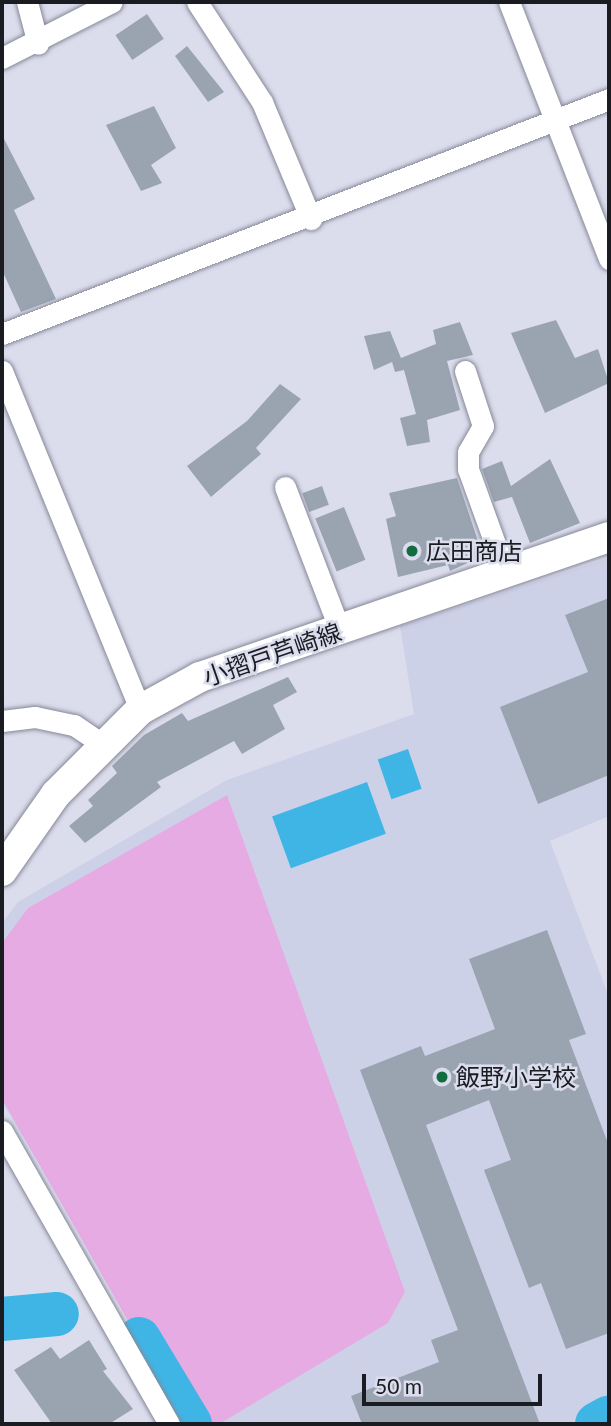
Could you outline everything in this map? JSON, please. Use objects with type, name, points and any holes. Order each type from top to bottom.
[{"type":"main road","name":"小摺戸芦崎線","points":[[2,871],[101,743],[140,710],[200,677],[609,537]]},
{"type":"street","points":[[27,2],[38,44]]},
{"type":"street","points":[[2,58],[38,44],[112,2]]},
{"type":"street","points":[[197,2],[262,102],[311,219]]},
{"type":"street","points":[[509,2],[609,259]]},
{"type":"street","points":[[2,334],[311,219],[609,99]]},
{"type":"street","points":[[2,371],[140,710]]},
{"type":"street","points":[[465,372],[483,426],[468,452],[468,469],[506,574]]},
{"type":"street","points":[[285,487],[340,630]]},
{"type":"street","points":[[2,721],[34,717],[74,725],[101,743]]},
{"type":"street","points":[[2,1131],[169,1424]]},
{"type":"shaded area","points":[[609,558],[609,816],[550,841],[609,997],[609,1400],[570,1424],[196,1424],[2,1102],[2,923],[18,902],[227,780],[414,714],[400,626]]},
{"type":"shaded area","points":[[227,795],[405,1292],[388,1323],[219,1424],[207,1424],[157,1328],[131,1326],[2,1099],[2,943],[28,908]]},
{"type":"water","points":[[408,749],[422,789],[391,799],[378,759]]},
{"type":"water","points":[[367,782],[386,834],[291,868],[272,817]]},
{"type":"building","points":[[147,14],[164,39],[132,60],[115,35]]},
{"type":"building","points":[[187,46],[224,92],[208,102],[175,56]]},
{"type":"building","points":[[154,106],[176,148],[151,165],[162,183],[141,191],[106,125]]},
{"type":"building","points":[[2,135],[35,199],[14,210],[56,299],[21,312],[2,270]]},
{"type":"building","points":[[556,320],[575,358],[598,349],[609,383],[545,413],[511,333]]},
{"type":"building","points":[[460,322],[473,355],[447,361],[460,410],[427,420],[430,442],[407,446],[400,418],[416,414],[404,370],[395,372],[392,362],[374,370],[364,336],[390,331],[401,358],[436,344],[433,330]]},
{"type":"building","points":[[280,384],[301,399],[256,448],[261,454],[211,497],[187,466],[247,421]]},
{"type":"building","points":[[550,459],[580,523],[530,543],[512,497],[494,502],[482,469],[502,461],[511,486]]},
{"type":"building","points":[[457,478],[483,556],[450,571],[448,565],[398,577],[386,519],[396,516],[389,493]]},
{"type":"building","points":[[322,486],[329,505],[309,512],[302,493]]},
{"type":"building","points":[[344,507],[365,560],[337,571],[315,519]]},
{"type":"building","points":[[609,598],[609,775],[538,804],[500,707],[588,672],[565,615]]},
{"type":"building","points":[[288,677],[297,692],[273,705],[285,729],[242,754],[234,741],[157,782],[161,787],[85,843],[69,826],[93,806],[88,800],[117,773],[112,766],[144,735],[182,713],[188,721]]},
{"type":"building","points":[[547,930],[586,1034],[569,1040],[609,1146],[609,1333],[566,1349],[541,1283],[529,1288],[484,1170],[511,1160],[489,1100],[426,1125],[540,1424],[362,1424],[351,1396],[439,1362],[431,1340],[458,1330],[360,1070],[421,1046],[425,1056],[495,1029],[469,959]]},
{"type":"building","points":[[89,1340],[107,1369],[103,1371],[133,1409],[109,1424],[52,1424],[14,1370],[51,1347],[60,1359]]},
{"type":"waterway","points":[[2,1319],[57,1314]]},
{"type":"waterway","points":[[139,1339],[190,1424]]},
{"type":"waterway","points":[[597,1424],[608,1418]]},
{"type":"place","name":"広田商店","points":[[412,551]]},
{"type":"place","name":"飯野小学校","points":[[442,1077]]}]
